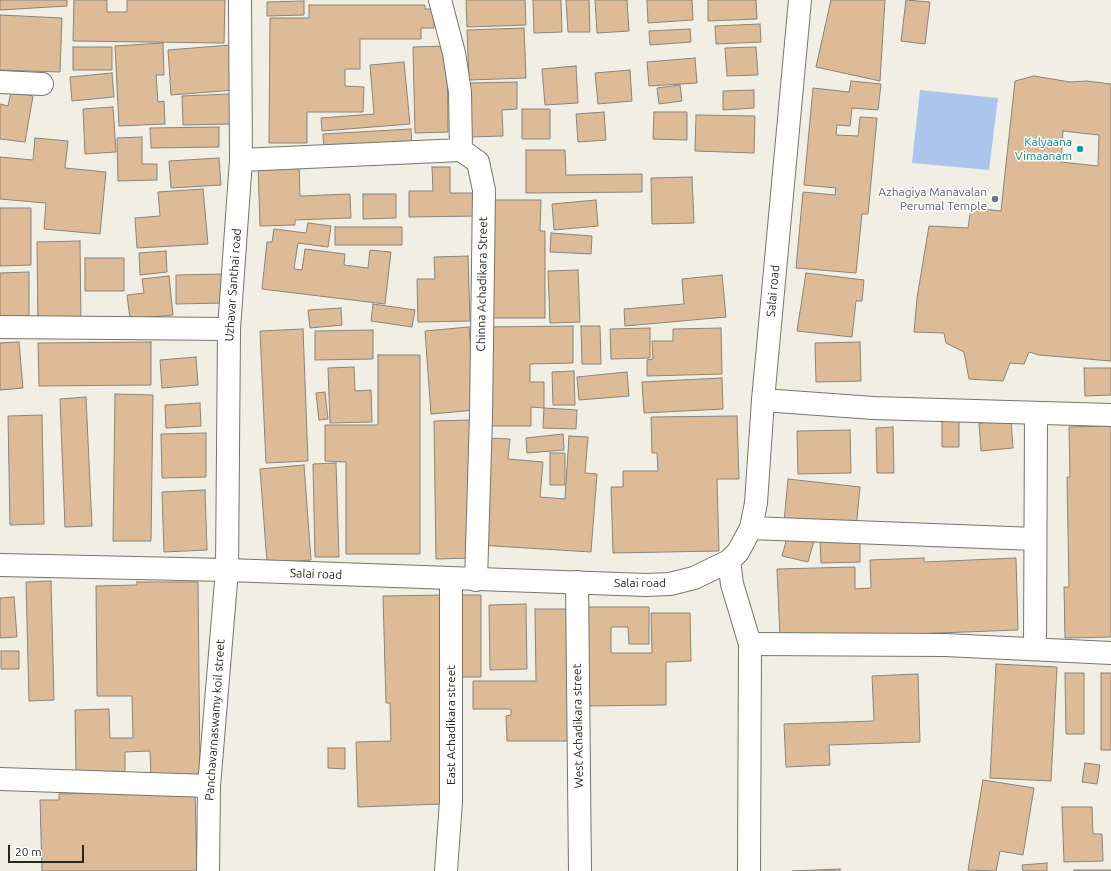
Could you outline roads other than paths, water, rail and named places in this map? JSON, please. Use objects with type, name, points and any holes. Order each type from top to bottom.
[{"type":"street","name":"Uzhavar Santhai road","points":[[227,570],[229,329],[241,160],[240,0]]},
{"type":"street","points":[[241,160],[461,150],[460,92],[454,53],[440,0]]},
{"type":"street","name":"Salai road","points":[[0,565],[227,570],[646,585],[670,584],[694,578],[729,561],[738,552],[751,528],[756,503],[763,400],[800,0]]},
{"type":"street","points":[[0,82],[42,84]]},
{"type":"street","name":"Chinna Achadikara Street","points":[[461,150],[478,162],[484,190],[481,416],[476,580]]},
{"type":"street","points":[[0,327],[229,329]]},
{"type":"street","points":[[763,400],[873,408],[1111,415]]},
{"type":"street","points":[[1035,648],[1036,413]]},
{"type":"street","points":[[751,528],[1035,540]]},
{"type":"street","points":[[729,561],[732,584],[750,644],[749,871]]},
{"type":"street","name":"Panchavarnaswamy koil street","points":[[208,871],[209,786],[227,570]]},
{"type":"street","name":"East Achadikara street","points":[[446,871],[451,801],[451,579]]},
{"type":"street","name":"West Achadikara street","points":[[577,582],[580,871]]},
{"type":"street","points":[[750,644],[945,645],[1035,648],[1111,653]]},
{"type":"street","points":[[0,779],[209,786]]},
{"type":"water","points":[[920,90],[998,98],[989,170],[912,163]]},
{"type":"place","name":"Kalyaana Vimaanam","points":[[1080,149]]},
{"type":"place","name":"Azhagiya Manavalan Perumal Temple","points":[[995,199]]}]
